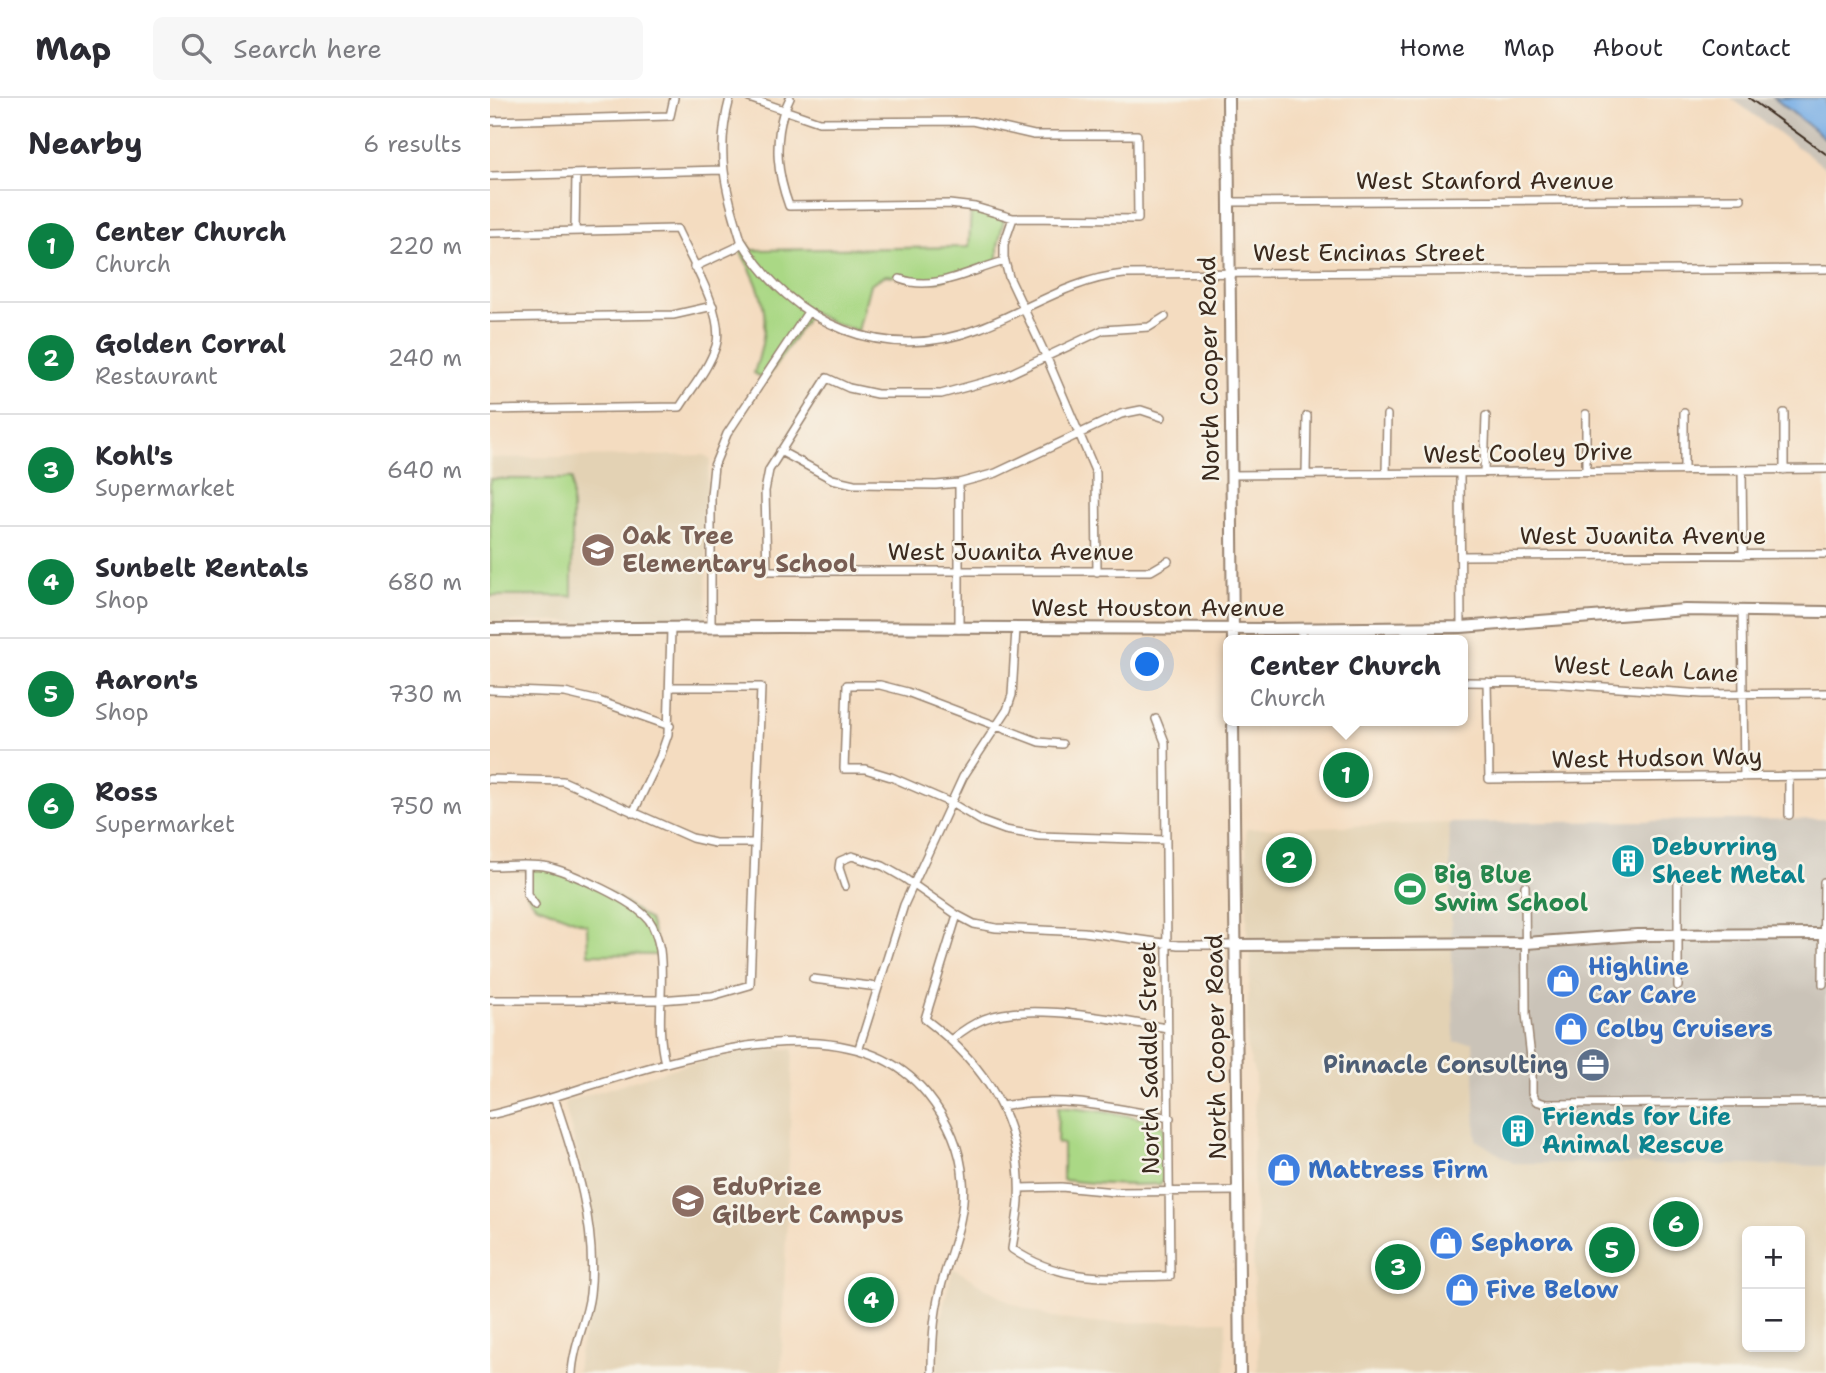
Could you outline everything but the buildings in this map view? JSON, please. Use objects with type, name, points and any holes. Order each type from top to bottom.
[{"type":"street","points":[[490,121],[670,116],[674,98]]},
{"type":"street","name":"West Encinas Street","points":[[730,98],[722,135],[722,170],[742,243],[777,285],[808,312],[832,327],[888,341],[921,342],[950,337],[980,328],[1084,282],[1108,276],[1826,269]]},
{"type":"street","points":[[749,98],[784,110],[819,122],[972,121],[1034,135],[1137,135],[1138,219],[1013,218],[975,207],[949,204],[789,206],[780,181],[777,155],[778,131],[784,110],[790,98]]},
{"type":"street","name":"North Cooper Road","points":[[1228,98],[1233,635]]},
{"type":"street","points":[[490,176],[722,170]]},
{"type":"street","points":[[575,231],[576,174]]},
{"type":"street","name":"West Stanford Avenue","points":[[1229,202],[1741,199]]},
{"type":"street","points":[[1013,218],[1004,244],[1004,261],[1009,277],[1096,473],[1097,572]]},
{"type":"street","points":[[490,233],[677,229],[717,318],[717,343],[712,357],[680,407],[490,410]]},
{"type":"street","points":[[694,267],[742,243]]},
{"type":"street","points":[[900,279],[915,285],[941,282],[1004,261]]},
{"type":"street","points":[[490,318],[673,315],[713,306]]},
{"type":"street","points":[[711,629],[711,495],[714,467],[727,434],[808,312]]},
{"type":"street","points":[[1162,416],[1141,410],[1122,414],[996,473],[959,483],[854,484],[832,480],[780,451],[827,378],[849,388],[877,394],[941,394],[1003,377],[1103,330],[1149,327],[1165,317]]},
{"type":"street","points":[[1684,413],[1684,471]]},
{"type":"street","points":[[1784,413],[1784,470]]},
{"type":"street","points":[[1587,414],[1587,471]]},
{"type":"street","points":[[1386,473],[1387,415]]},
{"type":"street","points":[[1306,474],[1307,416]]},
{"type":"street","points":[[1484,472],[1486,416]]},
{"type":"street","name":"West Juanita Avenue","points":[[780,451],[769,470],[765,491],[767,571],[1151,571],[1168,561]]},
{"type":"street","name":"West Cooley Drive","points":[[1231,475],[1826,469]]},
{"type":"street","points":[[1742,470],[1743,555]]},
{"type":"street","points":[[1460,473],[1461,627]]},
{"type":"street","points":[[959,483],[959,629]]},
{"type":"street","name":"West Juanita Avenue","points":[[1461,556],[1826,554]]},
{"type":"street","name":"West Houston Avenue","points":[[490,629],[780,627],[1016,629],[1233,635],[1461,627],[1669,610],[1826,612]]},
{"type":"street","points":[[1742,610],[1744,777]]},
{"type":"street","points":[[633,813],[660,757],[670,726],[671,629]]},
{"type":"street","points":[[859,1048],[913,884],[963,777],[1007,710],[1012,695],[1016,629]]},
{"type":"street","name":"West Leah Lane","points":[[1468,682],[1549,682],[1703,694],[1826,693]]},
{"type":"street","name":"West Hudson Way","points":[[1487,682],[1489,779],[1826,776]]},
{"type":"street","points":[[1062,744],[1039,742],[889,687],[847,685],[844,769],[865,769],[891,777],[951,803],[983,822],[1016,832],[1039,836],[1166,840]]},
{"type":"street","points":[[490,1000],[660,1000],[712,996],[750,985],[761,687],[670,687]]},
{"type":"street","points":[[490,690],[565,693],[599,701],[670,726]]},
{"type":"street","name":"North Saddle Street","points":[[1020,1188],[1012,1250],[1042,1267],[1087,1278],[1170,1276],[1165,742],[1156,719]]},
{"type":"street","name":"North Cooper Road","points":[[1233,726],[1240,1373]]},
{"type":"street","points":[[1789,776],[1789,815]]},
{"type":"street","points":[[490,779],[563,781],[692,838],[715,843],[755,843]]},
{"type":"street","points":[[845,886],[839,868],[840,861],[852,856],[883,866],[974,924],[996,929],[1084,932],[1166,944],[1526,943],[1597,937],[1825,934]]},
{"type":"street","points":[[490,866],[549,867],[609,892],[649,919],[660,952],[659,1042],[665,1063]]},
{"type":"street","points":[[527,866],[527,894],[535,905]]},
{"type":"street","points":[[1823,984],[1824,882]]},
{"type":"street","points":[[1678,884],[1678,986]]},
{"type":"street","points":[[1525,886],[1526,1014],[1532,1093],[1536,1101],[1546,1104],[1826,1102]]},
{"type":"street","points":[[957,915],[925,1018],[952,1039],[975,1063],[1001,1106],[1015,1148],[1020,1188],[1061,1187],[1115,1192],[1238,1191]]},
{"type":"street","points":[[813,979],[878,988]]},
{"type":"street","points":[[952,1039],[986,1018],[1012,1013],[1069,1013],[1167,1028]]},
{"type":"street","points":[[490,1115],[665,1063],[741,1046],[795,1043],[859,1048],[883,1059],[920,1085],[946,1120],[961,1163],[963,1206],[960,1227],[938,1298],[932,1373]]},
{"type":"street","points":[[554,1097],[581,1184],[589,1233],[590,1294],[575,1345],[572,1373]]},
{"type":"street","points":[[1001,1106],[1029,1101],[1061,1100],[1170,1118]]},
{"type":"shaded area","points":[[1731,98],[1826,98],[1826,168]]},
{"type":"shaded area","name":"Oak Tree Elementary School","points":[[704,455],[711,459],[707,482],[706,617],[703,621],[490,622],[490,458]]},
{"type":"shaded area","points":[[1826,819],[1826,1166],[1513,1163],[1476,1140],[1473,1042],[1454,1042],[1449,823]]},
{"type":"shaded area","points":[[1449,823],[1454,1041],[1473,1041],[1476,1140],[1513,1163],[1826,1166],[1826,1373],[1258,1373],[1253,1259],[1257,1230],[1253,1176],[1255,1075],[1247,1049],[1251,960],[1247,934],[1246,829]]},
{"type":"shaded area","name":"EduPrize Gilbert Campus","points":[[757,1048],[793,1049],[781,1373],[577,1373],[579,1353],[595,1293],[595,1244],[586,1186],[564,1102],[685,1065]]},
{"type":"shaded area","points":[[953,1268],[1011,1303],[1049,1317],[1091,1323],[1226,1321],[1225,1373],[937,1373],[941,1317]]},
{"type":"green space","points":[[971,209],[1004,219],[998,260],[937,281],[886,275],[870,284],[858,331],[811,312],[766,380],[754,373],[763,338],[764,309],[756,281],[739,249],[747,243],[752,250],[969,247]]},
{"type":"green space","points":[[490,479],[572,479],[572,596],[490,596]]},
{"type":"green space","points":[[527,866],[549,867],[609,892],[649,920],[660,955],[588,954],[587,925],[535,905],[527,894]]},
{"type":"green space","points":[[1058,1107],[1131,1116],[1157,1123],[1164,1128],[1163,1180],[1160,1184],[1135,1185],[1063,1180],[1063,1144],[1057,1143]]},
{"type":"water","points":[[1774,98],[1826,98],[1826,139]]},
{"type":"railway","points":[[1749,98],[1826,154]]},
{"type":"place","name":"Oak Tree Elementary School","points":[[598,550]]},
{"type":"place","name":"Center Church","points":[[1346,775]]},
{"type":"place","name":"Golden Corral","points":[[1289,860]]},
{"type":"place","name":"Deburring Sheet Metal","points":[[1628,861]]},
{"type":"place","name":"Big Blue Swim School","points":[[1410,889]]},
{"type":"place","name":"Highline Car Care","points":[[1563,981]]},
{"type":"place","name":"Colby Cruisers","points":[[1571,1029]]},
{"type":"place","name":"Pinnacle Consulting","points":[[1593,1065]]},
{"type":"place","name":"Friends for Life Animal Rescue","points":[[1518,1131]]},
{"type":"place","name":"Mattress Firm","points":[[1284,1170]]},
{"type":"place","name":"EduPrize Gilbert Campus","points":[[688,1201]]},
{"type":"place","name":"Ross","points":[[1676,1224]]},
{"type":"place","name":"Sephora","points":[[1446,1243]]},
{"type":"place","name":"Aaron's","points":[[1612,1250]]},
{"type":"place","name":"Kohl's","points":[[1398,1267]]},
{"type":"place","name":"Five Below","points":[[1462,1290]]},
{"type":"place","name":"Sunbelt Rentals","points":[[871,1300]]}]
